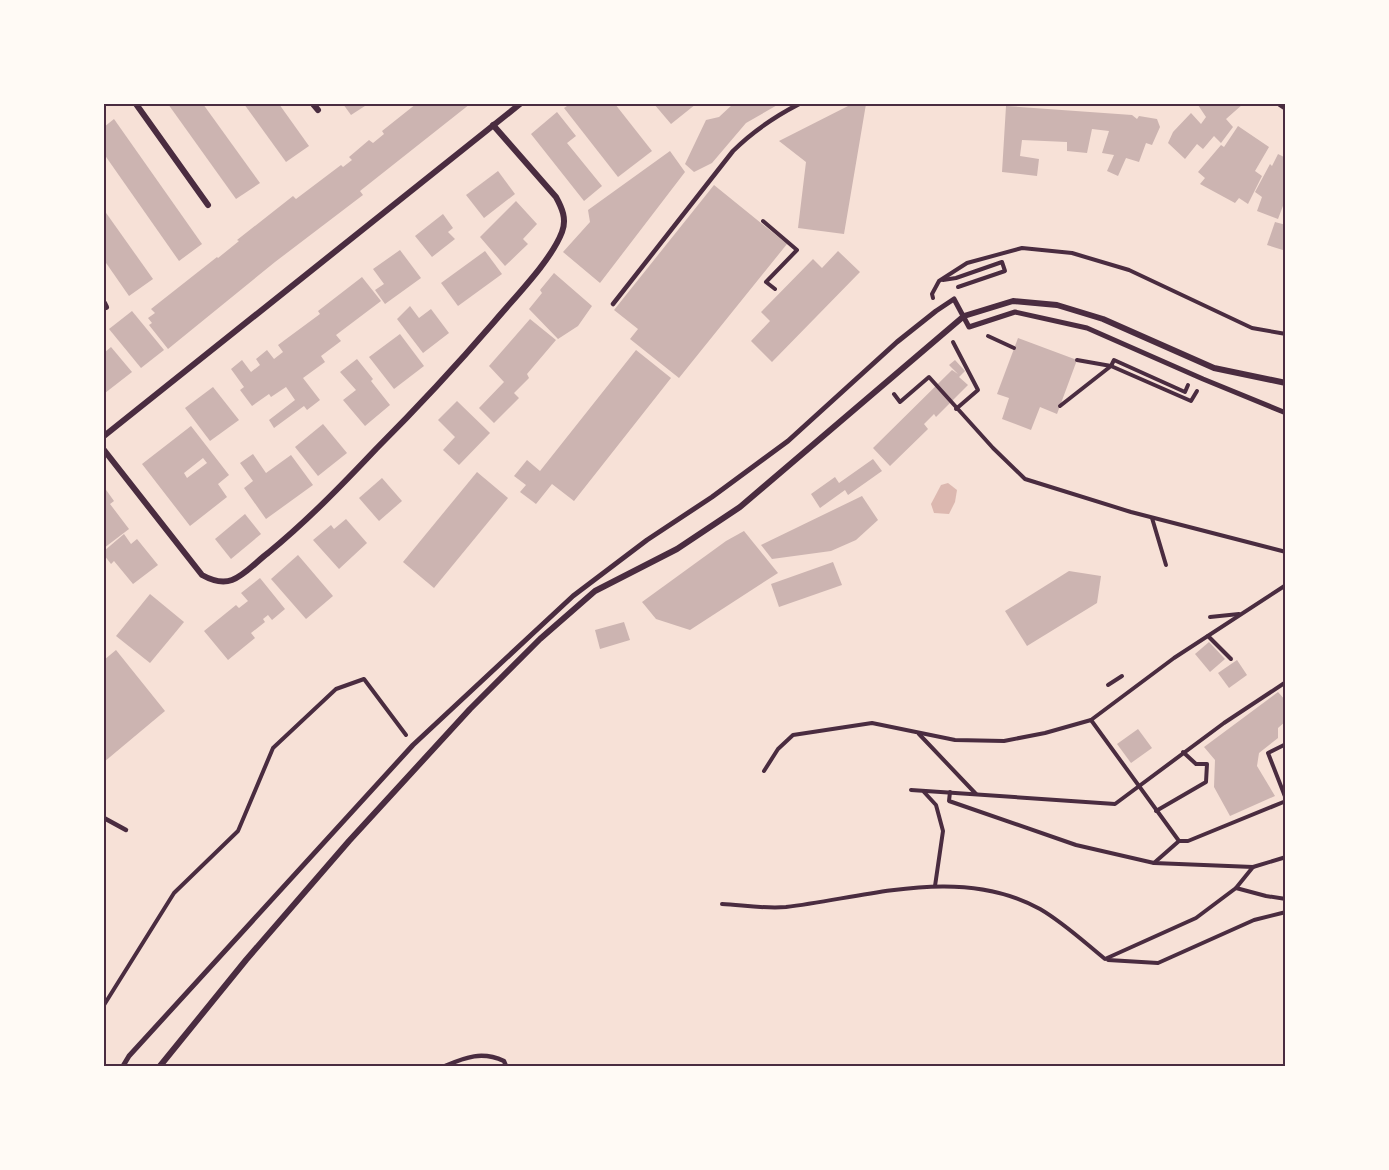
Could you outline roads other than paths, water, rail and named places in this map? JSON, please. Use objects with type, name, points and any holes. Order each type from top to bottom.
[{"type":"street","points":[[136,104],[208,205]]},
{"type":"street","points":[[313,104],[318,110]]},
{"type":"street","points":[[104,436],[520,104]]},
{"type":"street","points":[[1280,104],[1286,108]]},
{"type":"street","points":[[104,450],[202,574],[210,580],[220,582],[233,580],[294,531],[440,384],[535,273],[559,238],[564,224],[561,206],[556,197],[493,125]]},
{"type":"street","points":[[123,1066],[129,1056],[193,983],[413,744],[573,596],[647,540],[712,497],[788,441],[897,342],[936,310],[954,299],[969,327],[1015,312],[1087,328],[1203,380],[1286,413]]},
{"type":"street","points":[[160,1066],[246,960],[349,841],[470,708],[540,639],[595,591],[677,549],[740,507],[964,316],[1013,301],[1057,305],[1103,319],[1214,368],[1286,383]]},
{"type":"lane","points":[[613,304],[733,151],[751,133],[799,104]]},
{"type":"lane","points":[[104,818],[126,830]]},
{"type":"lane","points":[[445,1066],[465,1058],[491,1055],[504,1061],[506,1066]]}]
